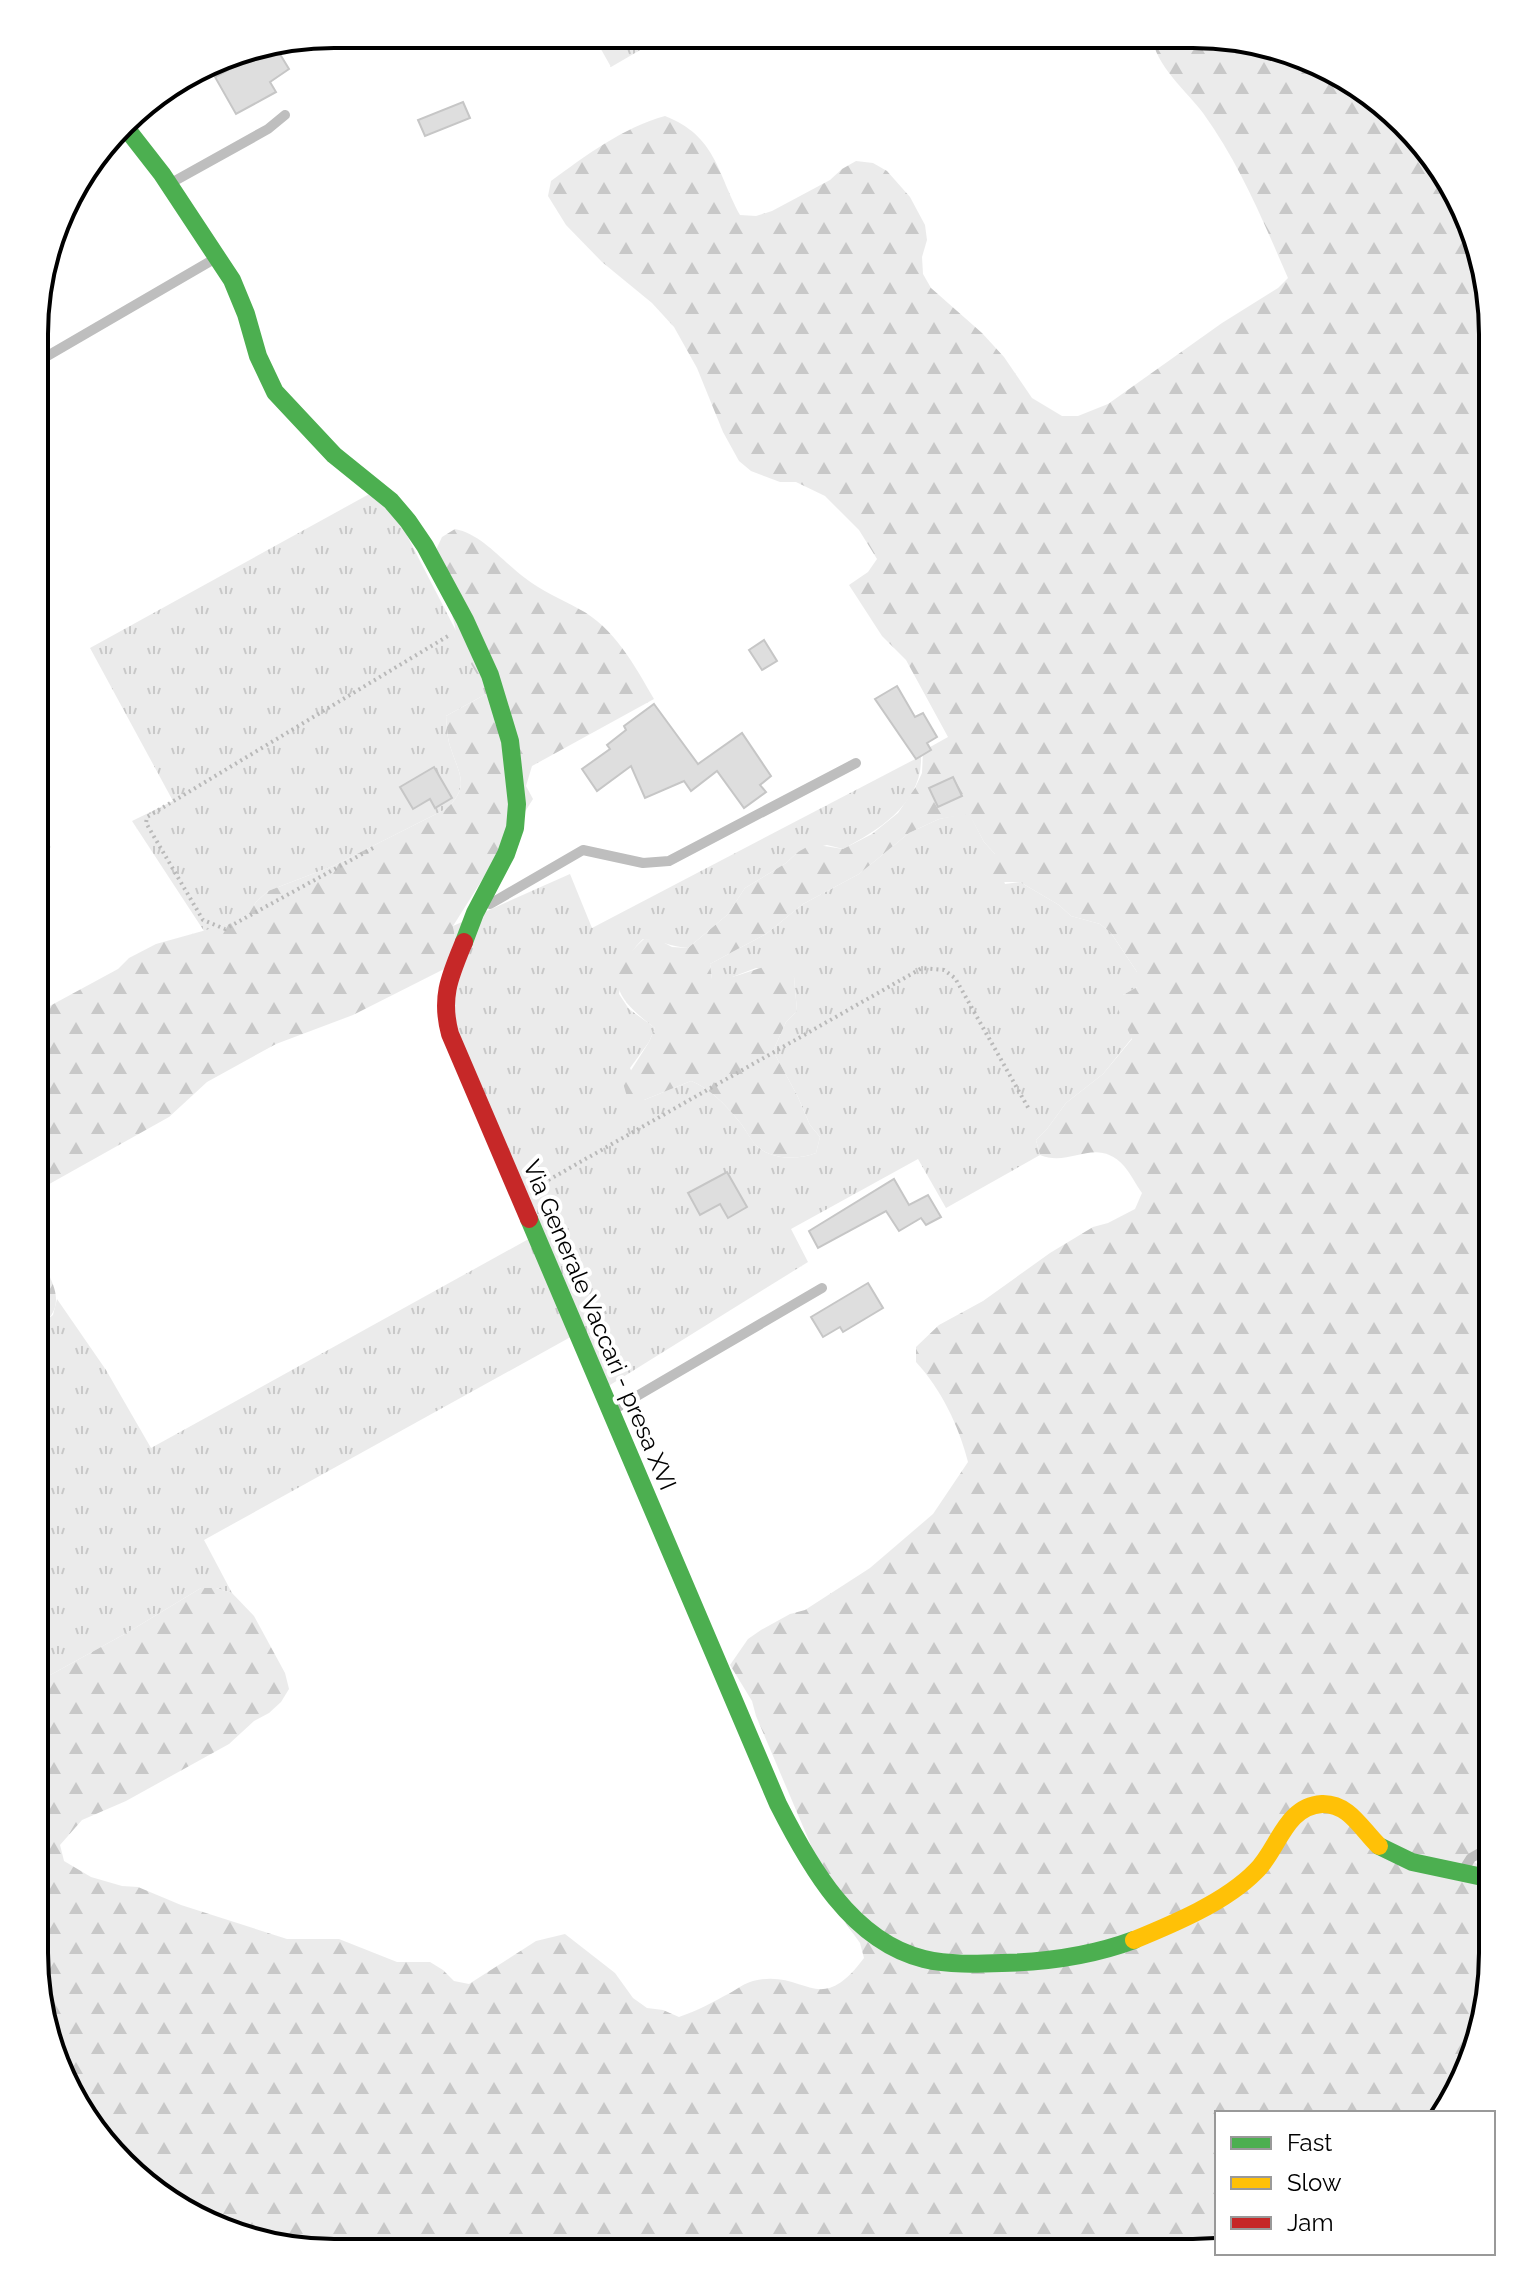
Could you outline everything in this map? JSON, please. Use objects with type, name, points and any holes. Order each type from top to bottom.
[{"type":"street","name":"Via Generale Vaccari - presa XVI","points":[[131,133],[169,184],[232,280],[258,356],[275,392],[334,455],[391,501],[408,521],[425,546],[490,675],[510,741],[517,804],[515,828],[506,854],[475,913],[447,985],[444,1012],[450,1034],[774,1799],[795,1842],[849,1914],[884,1943],[913,1956],[985,1963],[1033,1963],[1079,1958],[1118,1947],[1216,1900],[1260,1868],[1287,1824],[1304,1809],[1320,1803],[1337,1806],[1356,1817],[1384,1851],[1404,1859],[1479,1875]]},
{"type":"lane","points":[[169,184],[268,129],[285,115]]},
{"type":"lane","points":[[48,356],[217,257]]},
{"type":"lane","points":[[475,913],[583,850],[643,863],[669,861],[856,763]]},
{"type":"lane","points":[[611,1411],[822,1288]]},
{"type":"lane","points":[[1463,1871],[1471,1858],[1479,1853]]},
{"type":"path","points":[[373,848],[225,929],[203,920],[146,823],[147,817],[187,792],[467,625]]},
{"type":"path","points":[[519,1197],[922,968],[944,970],[955,978],[1030,1111]]},
{"type":"green space","points":[[1155,48],[1249,53],[1302,70],[1336,86],[1367,107],[1408,145],[1441,191],[1464,242],[1477,297],[1479,1852],[1469,1858],[1479,1865],[1479,1953],[1474,2009],[1457,2062],[1432,2111],[1215,2111],[1215,2238],[334,2239],[278,2234],[225,2217],[175,2191],[145,2168],[119,2142],[86,2096],[63,2045],[53,2009],[48,1953],[48,1676],[201,1588],[216,1588],[232,1593],[254,1616],[285,1673],[289,1689],[269,1713],[254,1721],[229,1744],[126,1801],[82,1820],[60,1845],[64,1861],[91,1877],[138,1887],[181,1905],[287,1939],[339,1939],[397,1962],[430,1962],[454,1981],[469,1984],[536,1941],[565,1934],[615,1973],[633,1998],[647,2008],[663,2010],[679,2017],[753,1981],[771,1979],[823,1989],[835,1986],[864,1958],[860,1943],[842,1918],[752,1701],[730,1665],[748,1639],[790,1614],[805,1610],[870,1568],[933,1514],[968,1462],[948,1409],[916,1362],[916,1347],[939,1325],[983,1301],[1050,1253],[1093,1227],[1135,1209],[1142,1193],[1127,1169],[1114,1157],[1093,1152],[1051,1158],[1040,1155],[1036,1140],[1066,1103],[1103,1074],[1132,1039],[1118,1009],[1123,995],[1137,987],[1137,972],[1111,933],[1100,924],[1071,916],[1059,905],[1020,882],[988,882],[986,865],[995,854],[984,842],[969,814],[939,819],[909,833],[859,874],[803,904],[766,934],[710,964],[712,979],[722,979],[787,964],[794,977],[797,1011],[786,1022],[773,1051],[810,1125],[820,1137],[816,1153],[785,1157],[763,1151],[719,1099],[691,1081],[644,1100],[628,1100],[623,1083],[655,1028],[630,1007],[618,987],[618,976],[630,953],[644,939],[688,948],[727,915],[745,888],[798,852],[812,844],[843,849],[872,834],[898,813],[915,788],[922,773],[923,751],[948,737],[906,660],[882,636],[849,585],[868,572],[877,559],[859,530],[825,496],[796,482],[780,482],[751,471],[739,461],[723,432],[697,368],[674,327],[566,225],[548,196],[551,181],[620,135],[665,116],[682,124],[705,145],[740,215],[756,216],[772,211],[830,180],[856,161],[873,163],[887,171],[910,197],[925,225],[927,240],[922,257],[923,274],[931,288],[982,333],[1004,357],[1032,398],[1062,416],[1078,416],[1108,404],[1222,323],[1278,288],[1288,278],[1228,152],[1203,113]]},
{"type":"green space","points":[[601,49],[643,49],[611,67]]},
{"type":"green space","points":[[382,487],[488,693],[446,716],[461,787],[446,809],[333,866],[268,891],[248,915],[204,931],[132,821],[173,801],[90,648]]},
{"type":"green space","points":[[455,529],[465,532],[492,549],[531,583],[603,626],[622,648],[654,699],[532,766],[526,786],[533,799],[453,926],[457,949],[454,964],[353,1015],[276,1044],[207,1082],[169,1117],[48,1185],[48,1007],[118,969],[129,958],[156,944],[235,922],[248,915],[268,891],[333,866],[446,809],[458,794],[460,774],[449,741],[446,716],[488,693],[457,640],[435,552],[442,537]]},
{"type":"green space","points":[[921,756],[920,773],[907,801],[871,833],[843,849],[827,845],[798,852],[745,888],[727,915],[688,948],[643,939],[637,945],[626,964],[619,994],[629,1009],[655,1028],[630,1068],[644,1100],[691,1081],[719,1099],[763,1151],[785,1157],[816,1153],[820,1137],[810,1125],[773,1051],[786,1022],[797,1011],[794,977],[756,968],[727,979],[712,979],[710,964],[766,934],[803,904],[859,874],[909,833],[939,819],[969,813],[984,842],[995,854],[1005,884],[1020,882],[1059,905],[1071,916],[1100,924],[1111,933],[1137,972],[1137,987],[1123,995],[1126,1024],[1132,1038],[1103,1074],[1066,1103],[1036,1140],[1040,1155],[946,1208],[918,1159],[791,1229],[808,1262],[602,1390],[576,1334],[204,1540],[232,1593],[201,1588],[48,1676],[48,1319],[53,1315],[57,1299],[106,1370],[151,1448],[534,1236],[443,1026],[457,949],[453,926],[570,874],[592,928]]},
{"type":"green space","points":[[48,1274],[55,1292],[53,1312],[48,1320]]},
{"type":"building","points":[[279,53],[289,69],[270,82],[276,92],[236,114],[215,77],[242,63]]},
{"type":"building","points":[[463,102],[470,118],[425,136],[418,120]]},
{"type":"building","points":[[764,640],[777,661],[762,670],[749,650]]},
{"type":"building","points":[[897,686],[915,717],[923,713],[937,737],[927,743],[931,750],[916,759],[875,699]]},
{"type":"building","points":[[654,704],[698,764],[742,733],[771,776],[760,785],[766,792],[744,808],[717,771],[691,791],[684,781],[645,798],[631,766],[597,791],[582,769],[610,749],[607,745],[626,730],[624,726]]},
{"type":"building","points":[[434,767],[452,798],[435,808],[430,799],[413,809],[400,787]]},
{"type":"building","points":[[953,777],[962,796],[938,807],[929,788]]},
{"type":"building","points":[[727,1172],[747,1207],[728,1218],[720,1204],[700,1215],[688,1193]]},
{"type":"building","points":[[894,1179],[909,1205],[928,1195],[941,1217],[926,1225],[921,1218],[899,1231],[886,1211],[818,1248],[809,1231]]},
{"type":"building","points":[[868,1283],[883,1308],[843,1332],[840,1327],[823,1337],[811,1317]]},
{"type":"traffic: fast","points":[[130,134],[162,174],[232,280],[258,356],[275,392],[334,455],[391,501],[408,521],[465,620],[490,675],[510,741],[517,804],[515,828],[506,854],[475,913],[464,942]]},
{"type":"traffic: fast","points":[[529,1219],[778,1804],[835,1898],[875,1936],[898,1950],[933,1961],[982,1964],[1052,1960],[1134,1940]]},
{"type":"traffic: fast","points":[[1379,1846],[1412,1862],[1479,1876]]},
{"type":"traffic: slow","points":[[1134,1940],[1230,1893],[1256,1871],[1283,1830],[1299,1812],[1309,1807],[1322,1804],[1340,1808],[1379,1846]]},
{"type":"traffic: jam","points":[[464,942],[446,998],[450,1034],[529,1219]]}]
